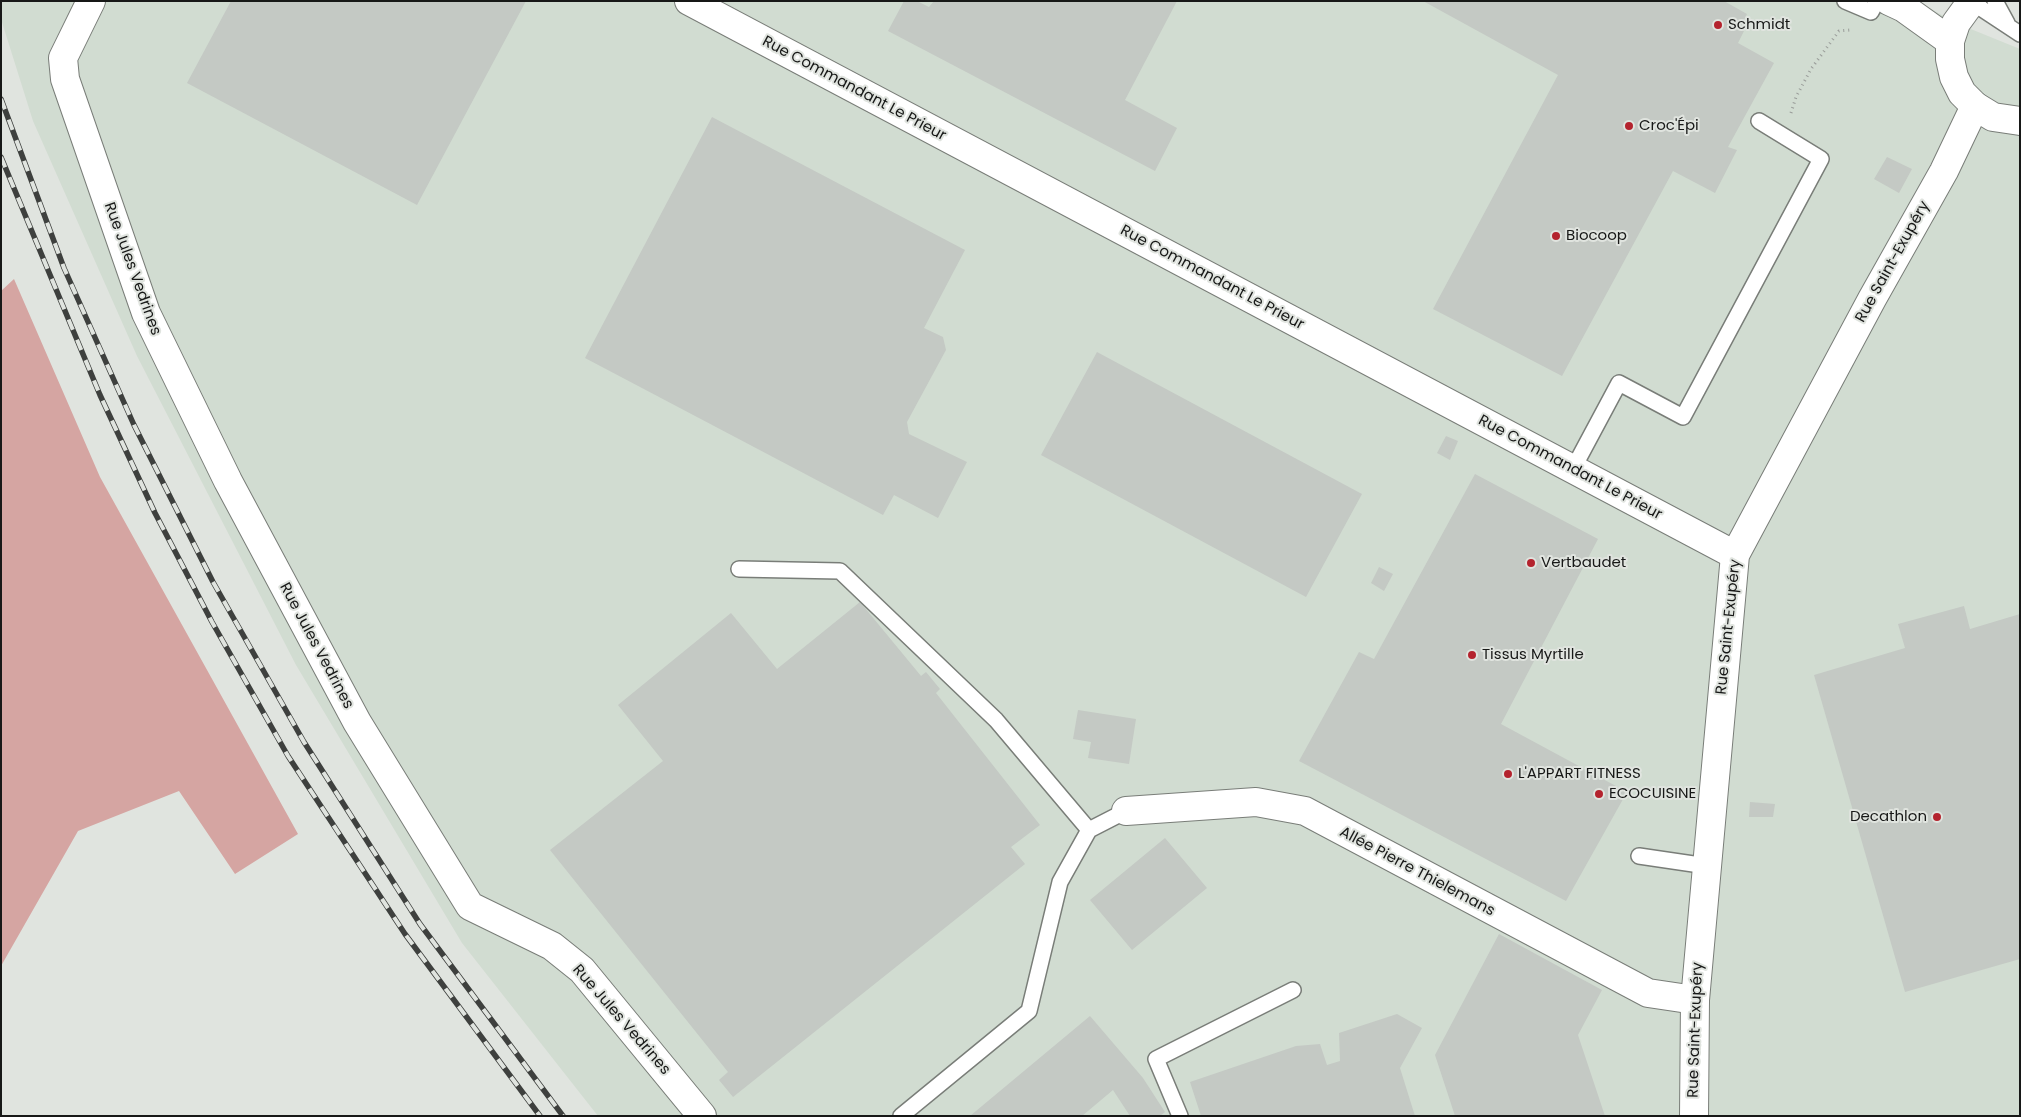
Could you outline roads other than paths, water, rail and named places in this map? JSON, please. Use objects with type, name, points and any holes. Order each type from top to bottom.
[{"type":"street","name":"Rue Jules Vedrines","points":[[91,1],[64,53],[65,79],[146,313],[228,481],[362,731],[470,906],[552,946],[582,970],[702,1116]]},
{"type":"street","name":"Rue Commandant Le Prieur","points":[[689,1],[1735,555]]},
{"type":"street","points":[[1889,1],[1904,8],[1950,41]]},
{"type":"street","points":[[1971,1],[1956,23],[1950,41],[1950,59],[1954,77],[1962,93],[1975,106],[1993,117],[2020,121]]},
{"type":"street","name":"Rue Saint-Exupéry","points":[[1694,1116],[1694,1000],[1735,555],[1872,298],[1944,171],[1975,106]]},
{"type":"street","name":"Allée Pierre Thielemans","points":[[1126,811],[1256,802],[1305,811],[1648,993],[1694,1000]]},
{"type":"lane","points":[[1845,1],[1871,12],[1877,1]]},
{"type":"lane","points":[[1971,1],[2015,30]]},
{"type":"lane","points":[[1995,1],[2015,30]]},
{"type":"lane","points":[[1573,469],[1619,384],[1683,417],[1821,158],[1759,121]]},
{"type":"lane","points":[[739,569],[840,571],[996,720],[1089,830]]},
{"type":"lane","points":[[901,1116],[1028,1011],[1060,882],[1089,830],[1126,811]]},
{"type":"lane","points":[[1639,856],[1707,866]]},
{"type":"lane","points":[[1180,1116],[1156,1060],[1293,990]]},
{"type":"railway","points":[[1,99],[64,268],[134,425],[213,582],[304,742],[420,924],[563,1116]]},
{"type":"railway","points":[[1,157],[100,395],[155,513],[212,622],[288,756],[405,934],[540,1116]]},
{"type":"place","name":"Schmidt","points":[[1718,25]]},
{"type":"place","name":"Croc'Épi","points":[[1629,126]]},
{"type":"place","name":"Biocoop","points":[[1556,236]]},
{"type":"place","name":"Vertbaudet","points":[[1531,563]]},
{"type":"place","name":"Tissus Myrtille","points":[[1472,655]]},
{"type":"place","name":"L'APPART FITNESS","points":[[1508,774]]},
{"type":"place","name":"ECOCUISINE","points":[[1599,794]]},
{"type":"place","name":"Decathlon","points":[[1937,817]]}]
